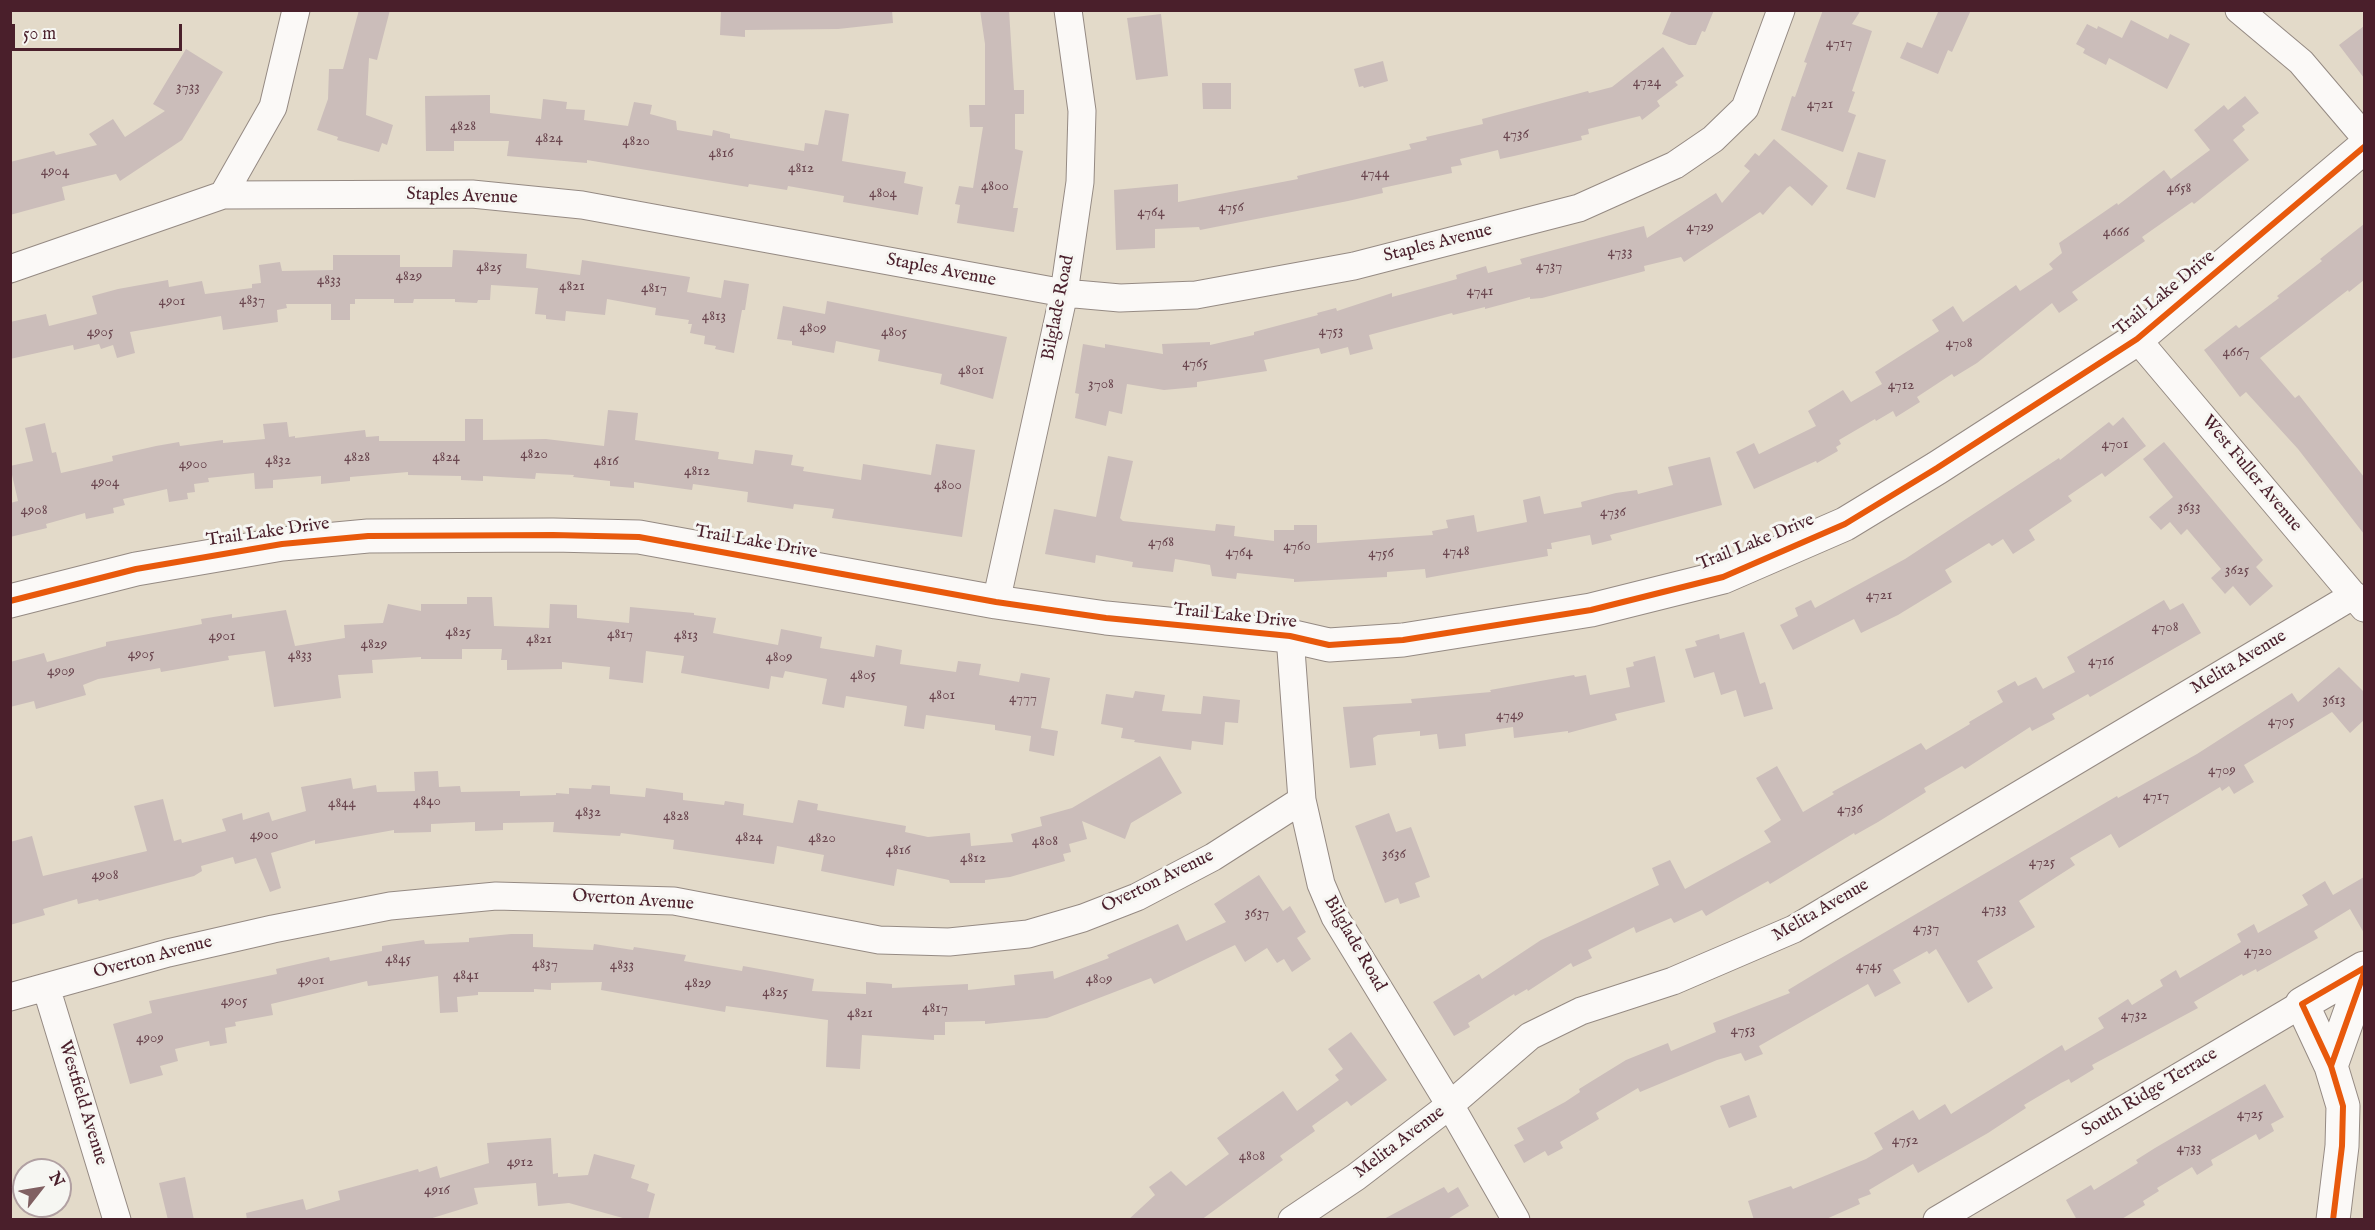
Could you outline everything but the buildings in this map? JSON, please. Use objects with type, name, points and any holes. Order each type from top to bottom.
[{"type":"street","points":[[223,195],[273,107],[296,10]]},
{"type":"street","name":"Bilglade Road","points":[[996,602],[1064,293],[1080,182],[1082,111],[1068,10]]},
{"type":"street","name":"Staples Avenue","points":[[10,269],[223,195],[472,194],[582,205],[1064,293],[1120,298],[1196,295],[1354,266],[1579,208],[1675,165],[1713,139],[1745,108],[1781,10]]},
{"type":"street","points":[[2239,10],[2310,70],[2364,136]]},
{"type":"street","name":"Trail Lake Drive","points":[[10,601],[136,569],[282,544],[368,536],[553,535],[639,537],[996,602],[1128,620],[1290,636],[1329,645],[1403,640],[1591,610],[1722,577],[1845,524],[1938,468],[2137,339],[2364,147]]},
{"type":"street","name":"West Fuller Avenue","points":[[2137,339],[2359,601]]},
{"type":"street","name":"Melita Avenue","points":[[1292,1220],[1356,1177],[1450,1105],[1530,1036],[1581,1011],[1693,973],[1794,929],[2359,601]]},
{"type":"street","name":"Bilglade Road","points":[[1290,636],[1302,800],[1321,884],[1335,917],[1450,1105],[1516,1220]]},
{"type":"street","name":"Overton Avenue","points":[[10,996],[168,953],[285,926],[390,906],[496,896],[674,901],[879,940],[950,942],[1028,934],[1083,918],[1137,897],[1213,857],[1302,800]]},
{"type":"street","name":"South Ridge Terrace","points":[[1937,1220],[2364,968]]},
{"type":"street","points":[[2331,1066],[2364,973]]},
{"type":"street","name":"Westfield Avenue","points":[[46,987],[117,1220]]},
{"type":"street","points":[[2302,1004],[2331,1066],[2343,1106],[2344,1126],[2333,1220]]},
{"type":"cycle path","points":[[10,601],[136,569],[282,544],[368,536],[553,535],[639,537],[996,602],[1106,618],[1290,636],[1329,645],[1403,640],[1591,610],[1723,577],[1845,524],[1937,468],[2137,339],[2364,147]]},
{"type":"cycle path","points":[[2333,1220],[2342,1146],[2343,1106],[2331,1066],[2302,1004],[2364,968]]},
{"type":"cycle path","points":[[2331,1066],[2364,973]]}]
